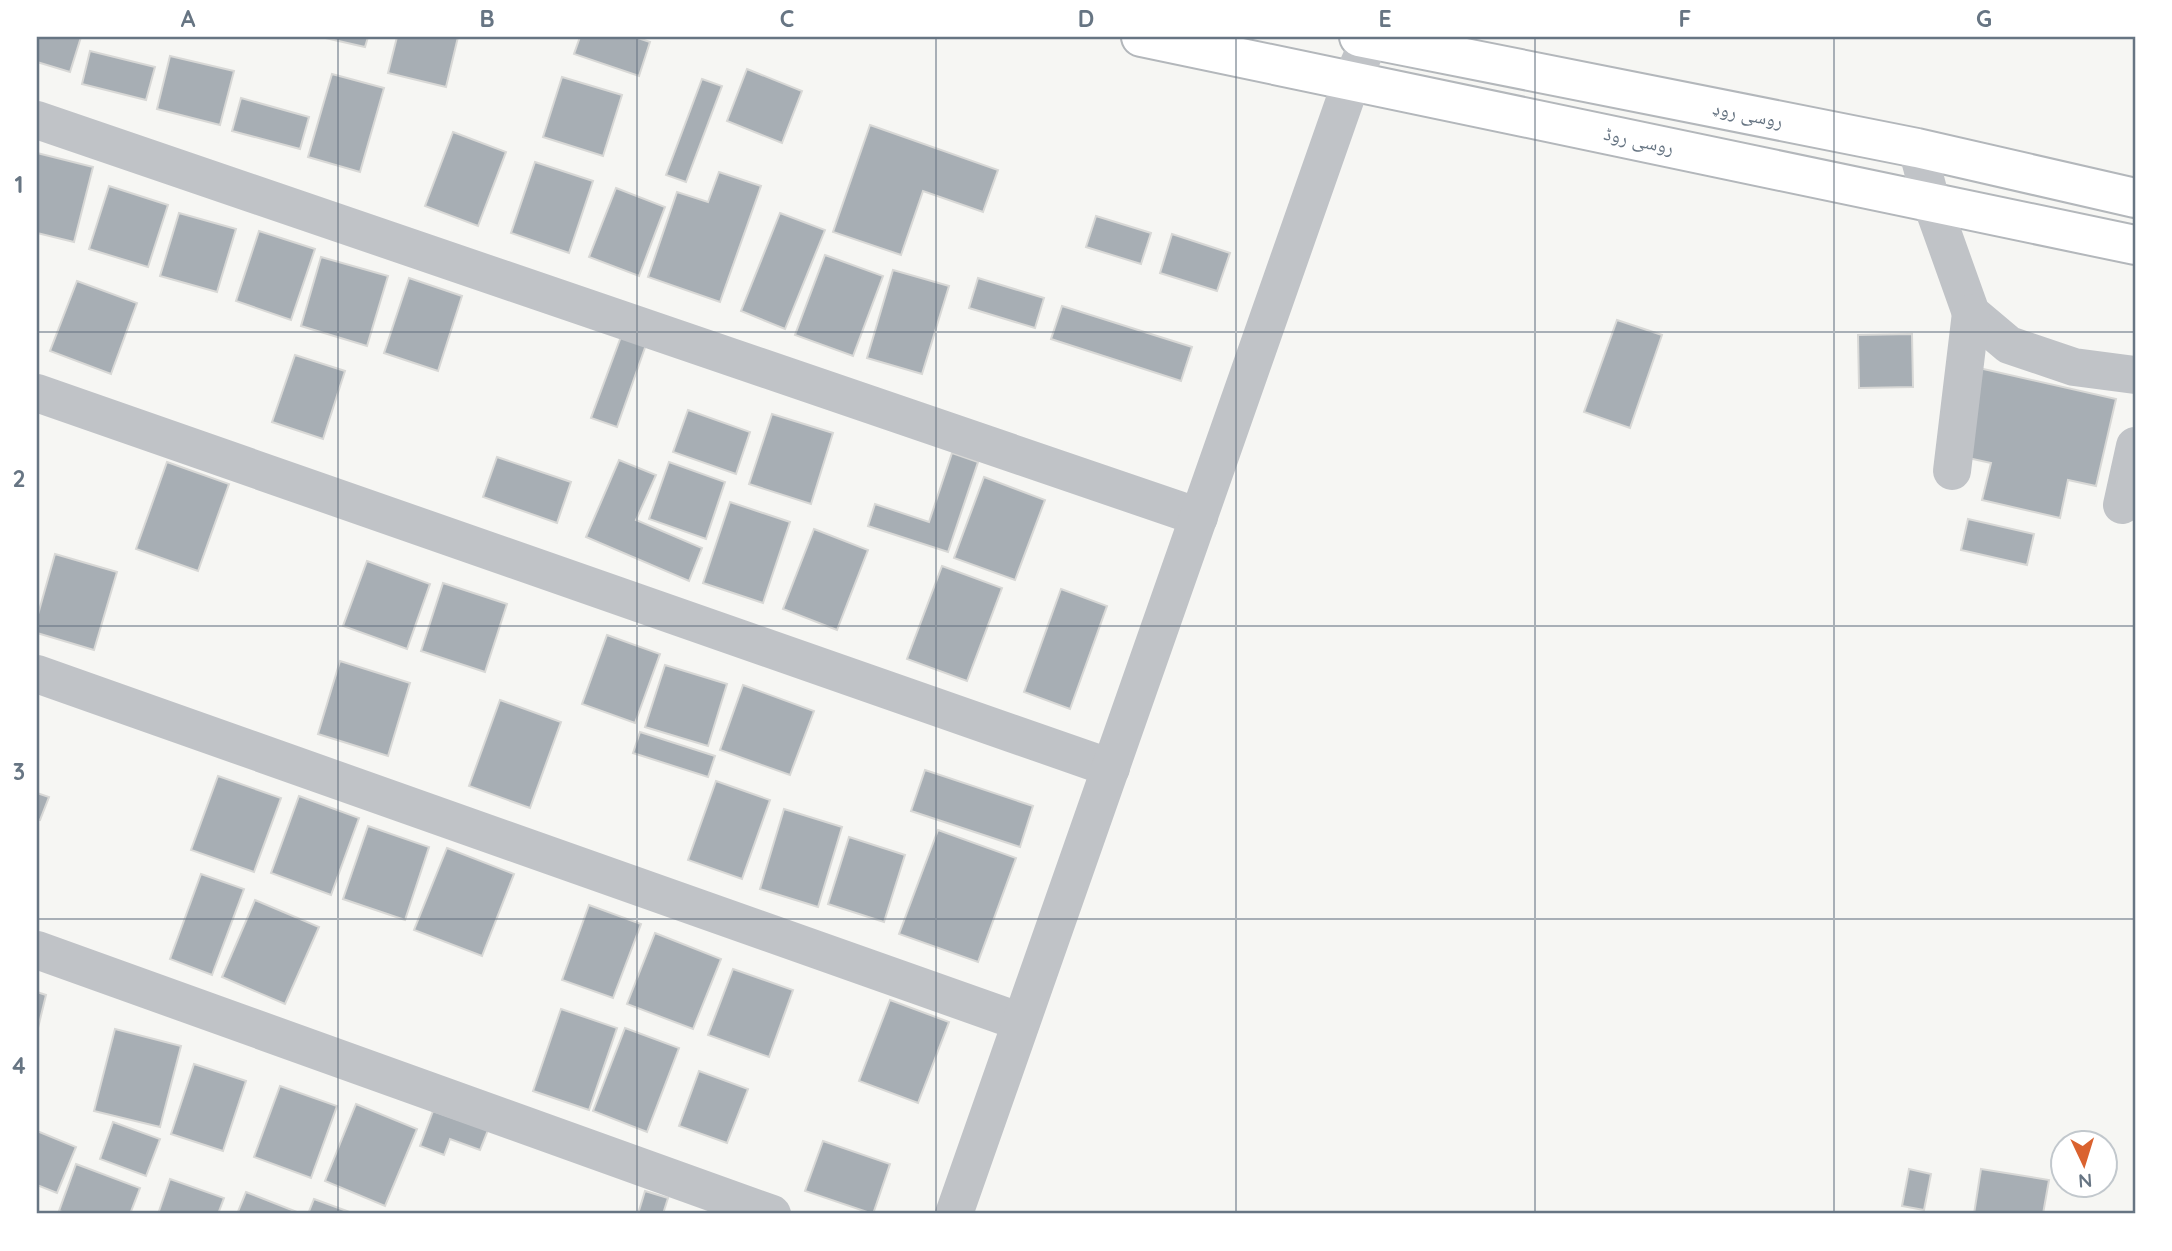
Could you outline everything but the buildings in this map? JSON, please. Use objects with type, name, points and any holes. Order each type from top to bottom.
[{"type":"main road","name":"روسی روڈ","points":[[1141,37],[2135,245]]},
{"type":"main road","name":"روسی روډ","points":[[1364,38],[1917,148],[2135,198]]},
{"type":"street","points":[[954,1214],[1352,80],[1364,38]]},
{"type":"street","points":[[37,120],[1199,517]]},
{"type":"street","points":[[1917,148],[1931,201],[1971,313],[1952,471]]},
{"type":"street","points":[[1971,313],[2010,345],[2074,367],[2135,375]]},
{"type":"street","points":[[37,393],[1111,768]]},
{"type":"street","points":[[2122,505],[2135,446]]},
{"type":"street","points":[[37,674],[1021,1023]]},
{"type":"street","points":[[37,950],[772,1214]]}]
